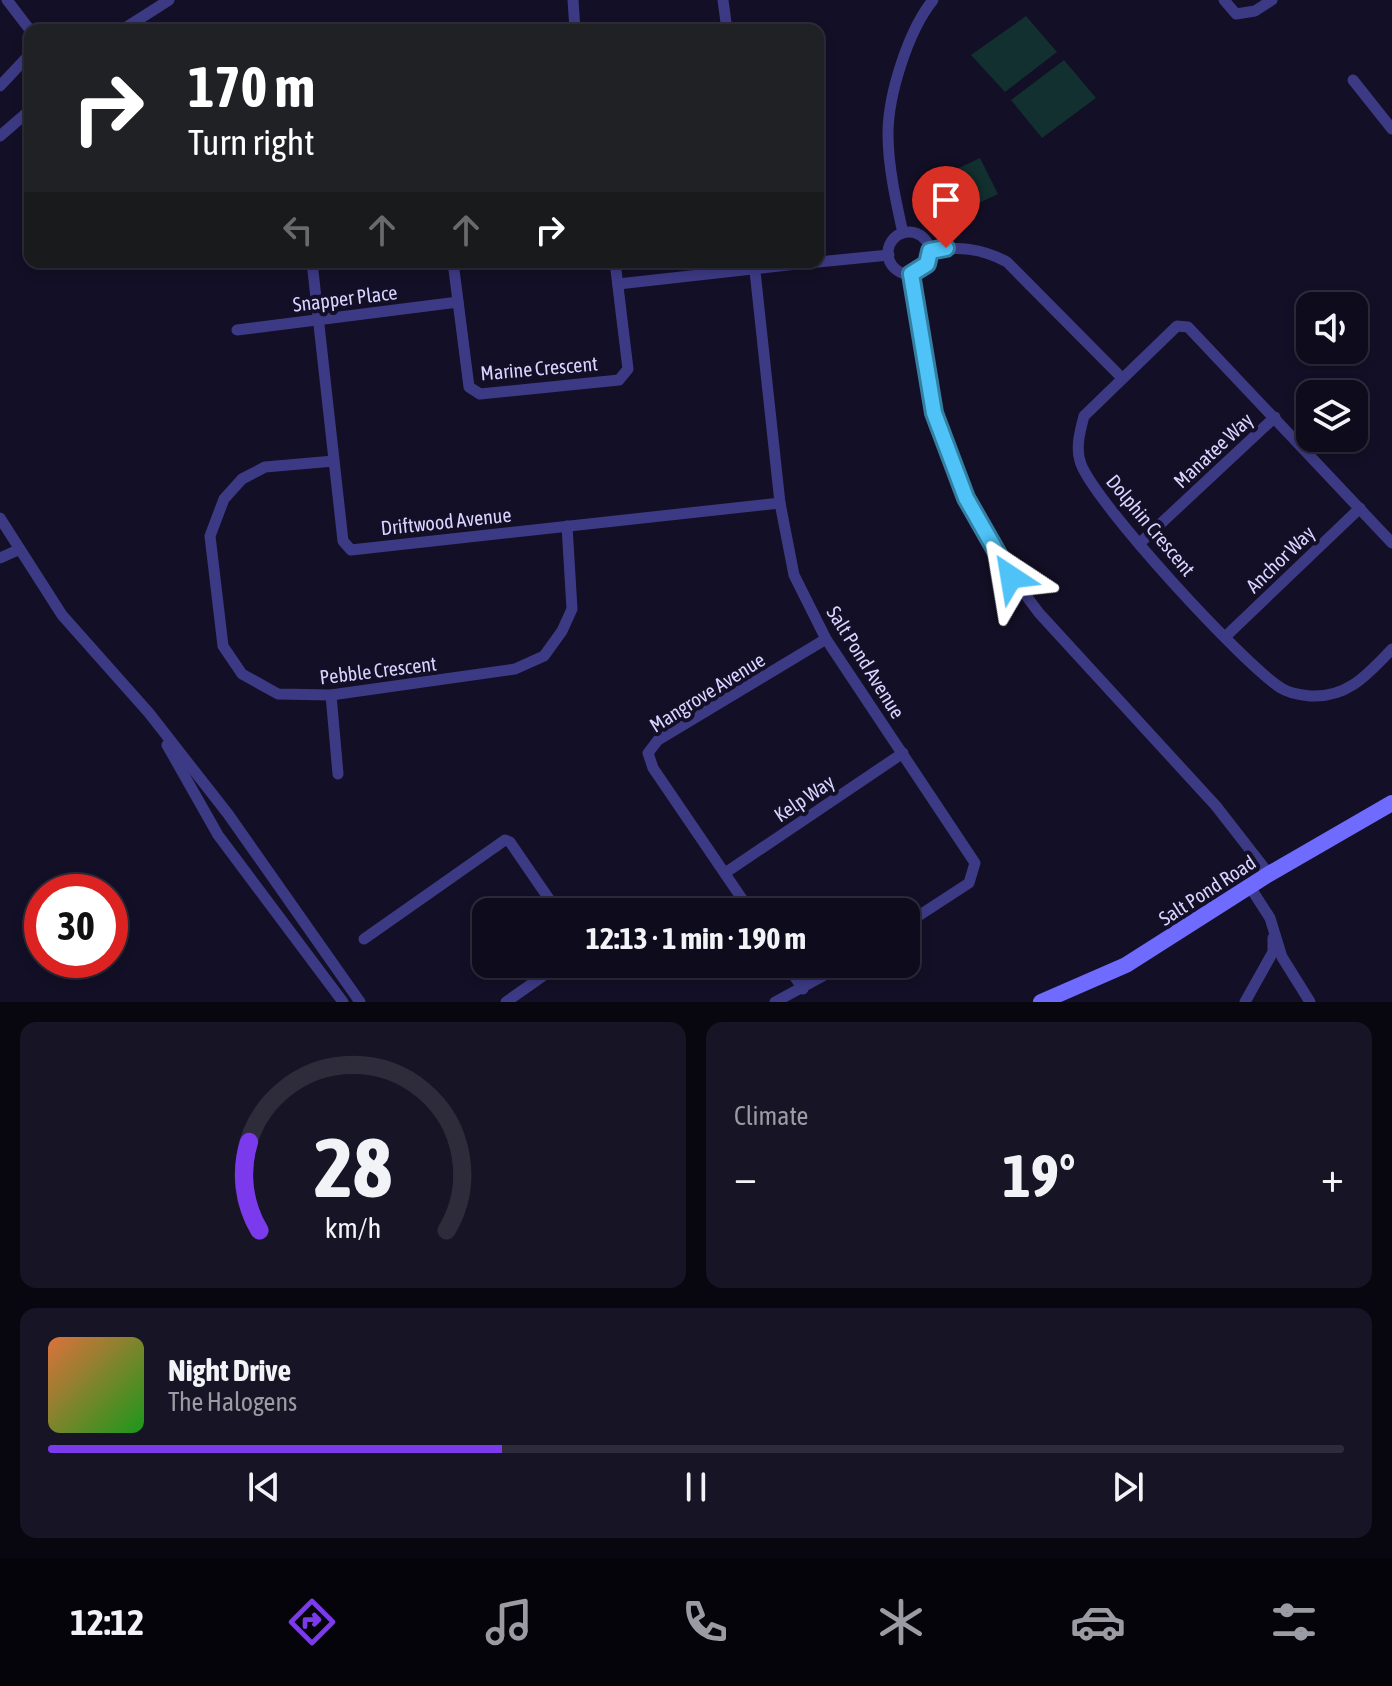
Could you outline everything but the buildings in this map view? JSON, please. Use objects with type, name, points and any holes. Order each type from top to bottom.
[{"type":"street","points":[[7,0],[25,24]]},
{"type":"street","points":[[131,24],[169,0]]},
{"type":"street","points":[[573,0],[575,24]]},
{"type":"street","points":[[723,0],[726,24]]},
{"type":"street","points":[[903,233],[888,133],[904,51],[921,15],[933,0]]},
{"type":"street","points":[[1224,0],[1236,14],[1255,11],[1272,0]]},
{"type":"street","points":[[0,86],[24,60]]},
{"type":"street","points":[[1353,80],[1392,129]]},
{"type":"street","points":[[0,136],[24,115]]},
{"type":"street","points":[[903,233],[921,236],[930,251],[927,264],[911,274],[896,269],[889,255],[894,239],[903,233]]},
{"type":"street","points":[[930,251],[968,248],[990,253],[1007,262],[1122,378]]},
{"type":"street","points":[[824,261],[889,255]]},
{"type":"street","name":"Driftwood Avenue","points":[[313,268],[343,541],[351,550],[780,503]]},
{"type":"street","name":"Marine Crescent","points":[[454,268],[473,392],[619,380],[628,369],[616,268]]},
{"type":"street","points":[[618,284],[733,268]]},
{"type":"street","name":"Salt Pond Avenue","points":[[755,268],[780,503],[794,575],[826,639],[975,863],[969,883],[920,915]]},
{"type":"street","points":[[911,274],[934,413],[966,498],[998,558],[1039,613],[1216,806],[1269,874]]},
{"type":"street","name":"Snapper Place","points":[[237,330],[458,302]]},
{"type":"street","name":"Dolphin Crescent","points":[[1392,543],[1275,417],[1182,325],[1177,326],[1084,416],[1078,437],[1080,462],[1098,495],[1225,637],[1281,688],[1311,696],[1347,690],[1392,649]]},
{"type":"street","name":"Manatee Way","points":[[1141,542],[1275,417]]},
{"type":"street","name":"Pebble Crescent","points":[[334,461],[265,467],[242,479],[224,499],[210,536],[223,646],[233,663],[259,686],[278,694],[331,695],[515,669],[544,656],[562,631],[572,609],[567,526]]},
{"type":"street","name":"Anchor Way","points":[[1225,637],[1360,508]]},
{"type":"street","points":[[0,518],[62,615],[149,713],[228,814],[360,1002]]},
{"type":"street","points":[[0,558],[18,550]]},
{"type":"street","name":"Mangrove Avenue","points":[[742,898],[653,768],[648,753],[658,740],[826,639]]},
{"type":"street","points":[[331,695],[338,774]]},
{"type":"street","points":[[149,713],[218,835],[343,1002]]},
{"type":"street","name":"Kelp Way","points":[[725,873],[903,753]]},
{"type":"street","name":"Salt Pond Road","points":[[1041,1002],[1126,965],[1269,874],[1392,803]]},
{"type":"street","points":[[364,939],[505,840],[510,842],[548,898]]},
{"type":"street","points":[[1250,887],[1270,918],[1282,957],[1310,1002]]},
{"type":"street","points":[[1245,1002],[1273,952],[1273,932]]},
{"type":"street","points":[[506,1002],[540,978]]},
{"type":"street","points":[[796,978],[803,989]]},
{"type":"street","points":[[775,1002],[821,978]]},
{"type":"green space","points":[[1026,16],[1057,52],[1005,92],[971,55]]},
{"type":"green space","points":[[1064,60],[1096,98],[1042,138],[1011,100]]},
{"type":"green space","points":[[980,158],[998,194],[962,211],[944,175]]},
{"type":"route","points":[[946,248],[930,251],[923,269],[911,274],[934,413],[966,498],[1011,577]]}]
